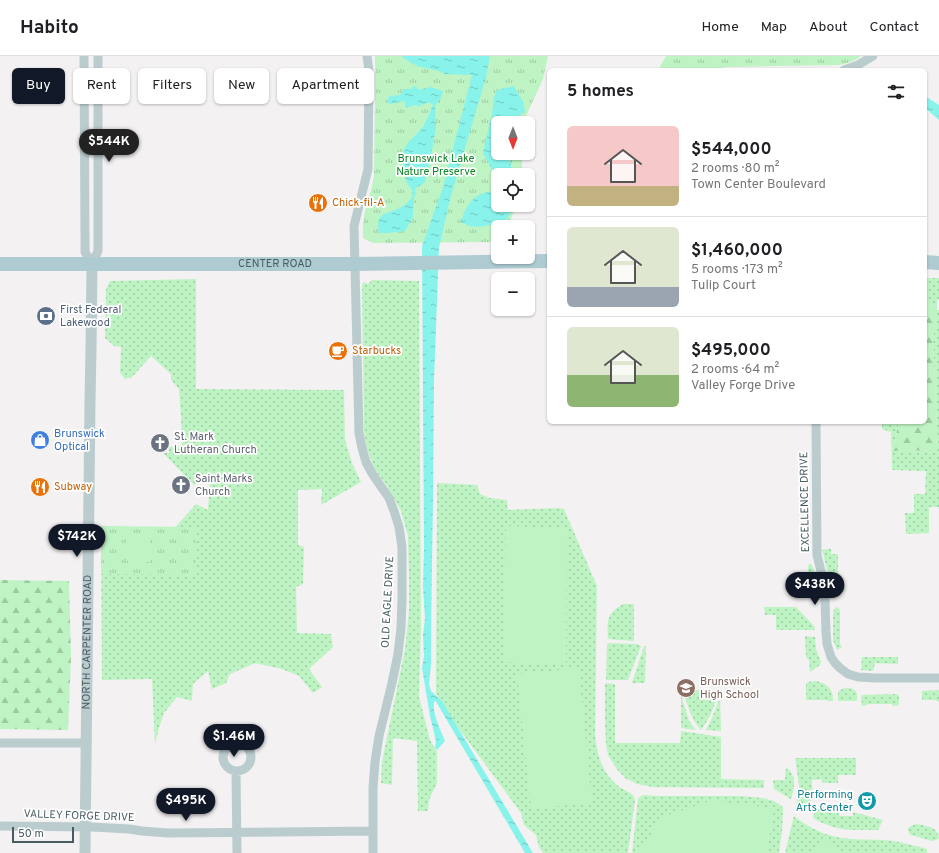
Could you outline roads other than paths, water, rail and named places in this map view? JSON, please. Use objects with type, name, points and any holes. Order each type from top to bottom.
[{"type":"main road","name":"CENTER ROAD","points":[[0,264],[355,264],[547,261]]},
{"type":"main road","points":[[927,262],[939,262]]},
{"type":"street","points":[[84,56],[85,252],[92,264]]},
{"type":"street","points":[[92,264],[98,251],[98,56]]},
{"type":"street","name":"OLD EAGLE DRIVE","points":[[367,56],[369,72],[368,169],[354,226],[359,433],[366,462],[389,498],[394,511],[399,526],[402,547],[401,628],[392,683],[379,736],[375,762],[373,788],[373,853]]},
{"type":"street","points":[[850,68],[873,56]]},
{"type":"street","name":"NORTH CARPENTER ROAD","points":[[85,853],[92,264]]},
{"type":"street","name":"EXCELLENCE DRIVE","points":[[816,424],[817,555],[825,600],[827,644],[831,657],[835,663],[848,674],[858,677],[939,678]]},
{"type":"street","points":[[0,742],[87,743]]},
{"type":"street","points":[[236,770],[237,853]]},
{"type":"street","name":"VALLEY FORGE DRIVE","points":[[0,826],[85,827],[168,833],[373,831]]},
{"type":"water","points":[[402,56],[490,56],[486,77],[450,199],[439,248],[434,381],[431,665],[429,684],[431,691],[442,701],[533,853],[525,853],[435,700],[435,715],[445,741],[437,750],[435,748],[436,741],[422,668],[424,656],[423,635],[425,619],[423,586],[422,246],[443,187],[472,75],[445,74],[439,71],[417,66]]},
{"type":"water","points":[[413,86],[419,90],[430,87],[443,91],[438,103],[435,106],[436,128],[429,166],[425,182],[415,189],[416,193],[414,198],[413,217],[405,231],[379,233],[378,225],[381,216],[400,208],[412,197],[412,190],[404,174],[402,162],[403,151],[407,144],[423,127],[433,105],[427,103],[418,107],[415,105],[406,108],[404,101],[391,104],[387,103],[389,96],[400,95],[404,89],[411,89]]},
{"type":"water","points":[[514,86],[523,102],[525,111],[519,116],[492,116],[494,98],[497,90]]},
{"type":"water","points":[[927,97],[939,105],[939,120],[927,110]]},
{"type":"water","points":[[491,118],[491,160],[510,160],[511,168],[491,168],[483,153]]},
{"type":"water","points":[[491,192],[491,212],[510,212],[508,218],[505,220],[491,220],[491,225],[479,227],[469,226],[461,222],[466,209],[473,199],[483,193]]},
{"type":"place","name":"Chick-fil-A","points":[[318,203]]},
{"type":"place","name":"First Federal Lakewood","points":[[46,316]]},
{"type":"place","name":"Starbucks","points":[[338,351]]},
{"type":"place","name":"Brunswick Optical","points":[[40,440]]},
{"type":"place","name":"St. Mark Lutheran Church","points":[[160,443]]},
{"type":"place","name":"Saint Marks Church","points":[[181,485]]},
{"type":"place","name":"Subway","points":[[40,487]]},
{"type":"place","name":"Brunswick High School","points":[[686,688]]},
{"type":"place","name":"Performing Arts Center","points":[[867,801]]},
{"type":"park label","name":"Brunswick Lake Nature Preserve","points":[[436,165]]}]
